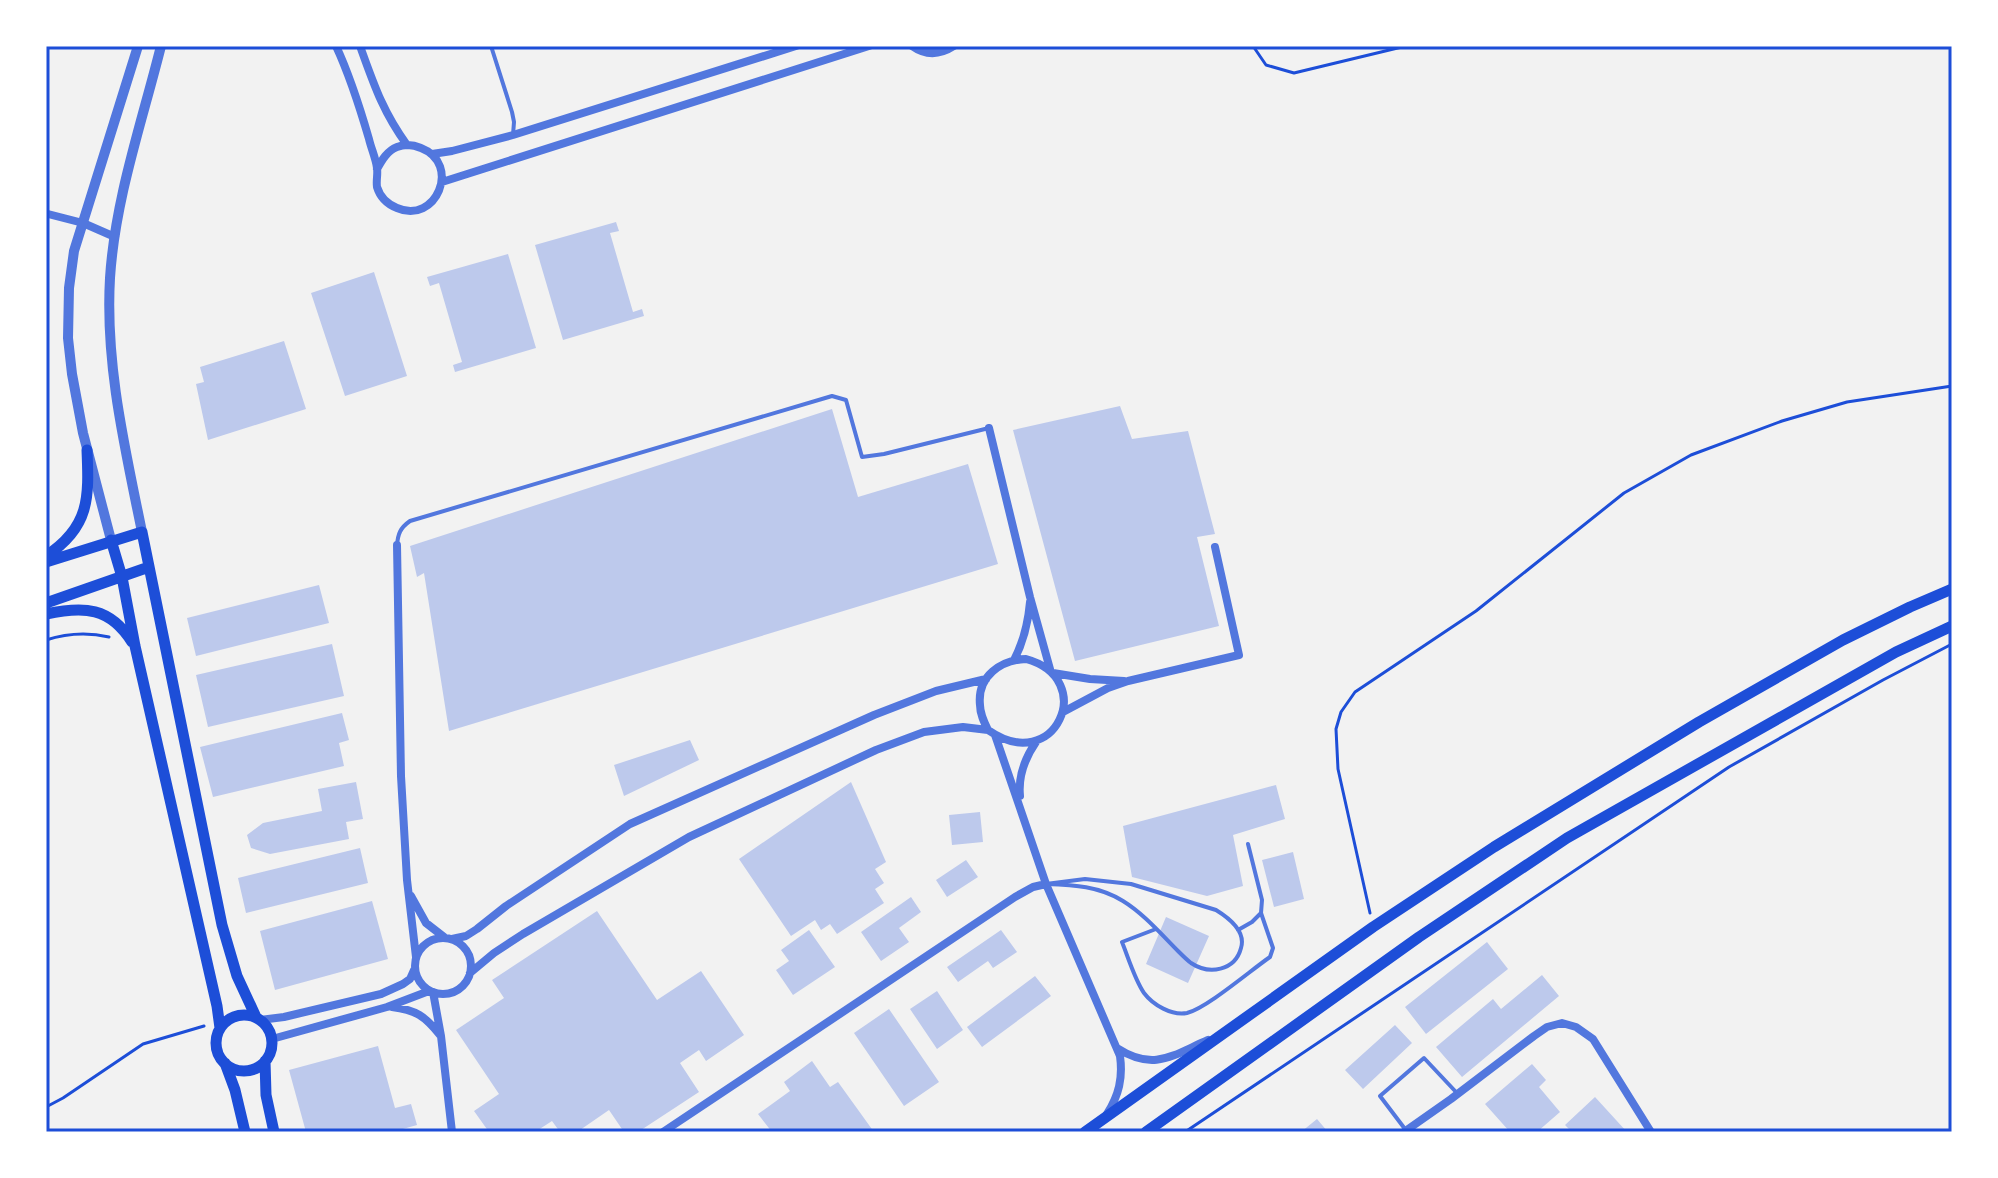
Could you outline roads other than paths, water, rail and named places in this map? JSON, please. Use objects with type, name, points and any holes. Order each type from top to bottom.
[{"type":"main road","points":[[46,559],[63,545],[81,518],[88,486],[87,450]]},
{"type":"main road","points":[[46,559],[142,532],[222,925],[237,976],[258,1019]]},
{"type":"main road","points":[[111,540],[122,577],[220,1028]]},
{"type":"main road","points":[[46,603],[149,567]]},
{"type":"main road","points":[[1085,1132],[1373,927],[1494,847],[1699,722],[1843,640],[1952,589]]},
{"type":"main road","points":[[46,614],[91,610],[114,620],[135,646]]},
{"type":"main road","points":[[1146,1132],[1419,937],[1567,838],[1896,652],[1952,626]]},
{"type":"main road","points":[[224,1062],[245,1070],[260,1066],[270,1052],[272,1039],[266,1025],[249,1015],[233,1017],[220,1028],[217,1035],[217,1050],[235,1090],[245,1132]]},
{"type":"main road","points":[[265,1061],[266,1095],[274,1132]]},
{"type":"street","points":[[111,540],[87,450],[72,374],[68,338],[69,288],[74,251],[138,46]]},
{"type":"street","points":[[142,532],[118,415],[110,338],[110,275],[122,193],[161,46]]},
{"type":"street","points":[[336,46],[362,116],[377,169]]},
{"type":"street","points":[[360,46],[382,105],[407,145]]},
{"type":"street","points":[[432,154],[487,143],[796,46]]},
{"type":"street","points":[[442,182],[869,46]]},
{"type":"street","points":[[912,46],[928,54],[941,53],[954,46]]},
{"type":"street","points":[[407,145],[432,154],[442,171],[439,192],[433,201],[414,211],[392,207],[378,191],[376,180],[381,160],[397,147],[407,145]]},
{"type":"street","points":[[48,214],[83,223],[115,237]]},
{"type":"street","points":[[989,428],[1051,671]]},
{"type":"street","points":[[258,1019],[284,1017],[381,994],[410,979],[415,969],[401,776],[397,545]]},
{"type":"street","points":[[1063,712],[1128,681],[1239,655],[1215,547]]},
{"type":"street","points":[[1014,660],[1026,633],[1030,597]]},
{"type":"street","points":[[470,973],[513,940],[689,837],[876,750],[924,732],[963,727],[991,733],[1015,743],[1037,741],[1058,724],[1064,698],[1061,684],[1039,662],[1026,659],[1003,663],[986,679],[979,704],[991,733],[1023,813],[1046,884],[1120,1056],[1120,1087],[1113,1105],[1101,1121]]},
{"type":"street","points":[[1051,671],[1090,679],[1128,681]]},
{"type":"street","points":[[416,957],[424,945],[437,938],[466,936],[630,824],[874,715],[936,691],[986,679]]},
{"type":"street","points":[[1023,813],[1020,776],[1037,741]]},
{"type":"street","points":[[407,880],[426,923],[459,942],[468,952],[471,966],[464,985],[453,992],[439,994],[431,992],[419,982],[415,969]]},
{"type":"street","points":[[663,1132],[1015,897],[1046,884]]},
{"type":"street","points":[[272,1039],[431,992]]},
{"type":"street","points":[[431,992],[441,1036],[452,1132]]},
{"type":"street","points":[[387,1007],[417,1012],[441,1036]]},
{"type":"street","points":[[1405,1131],[1547,1027],[1562,1023],[1576,1027],[1593,1039],[1651,1132]]},
{"type":"street","points":[[1117,1048],[1139,1060],[1152,1061],[1165,1059],[1224,1033]]},
{"type":"lane","points":[[491,46],[512,112],[513,135]]},
{"type":"lane","points":[[397,545],[398,534],[410,521],[832,396],[846,400],[862,457],[989,428]]},
{"type":"lane","points":[[1156,929],[1122,942],[1144,992],[1156,1005],[1175,1013],[1188,1012],[1206,1003],[1270,957],[1273,948],[1261,913],[1262,900],[1248,844]]},
{"type":"lane","points":[[1085,879],[1131,884],[1216,910],[1238,930],[1243,944],[1238,957],[1226,968],[1205,969],[1191,963],[1124,901],[1083,885],[1046,884],[1085,879]]},
{"type":"lane","points":[[1238,930],[1261,913]]},
{"type":"lane","points":[[1405,1131],[1380,1096],[1424,1058],[1458,1094]]}]
